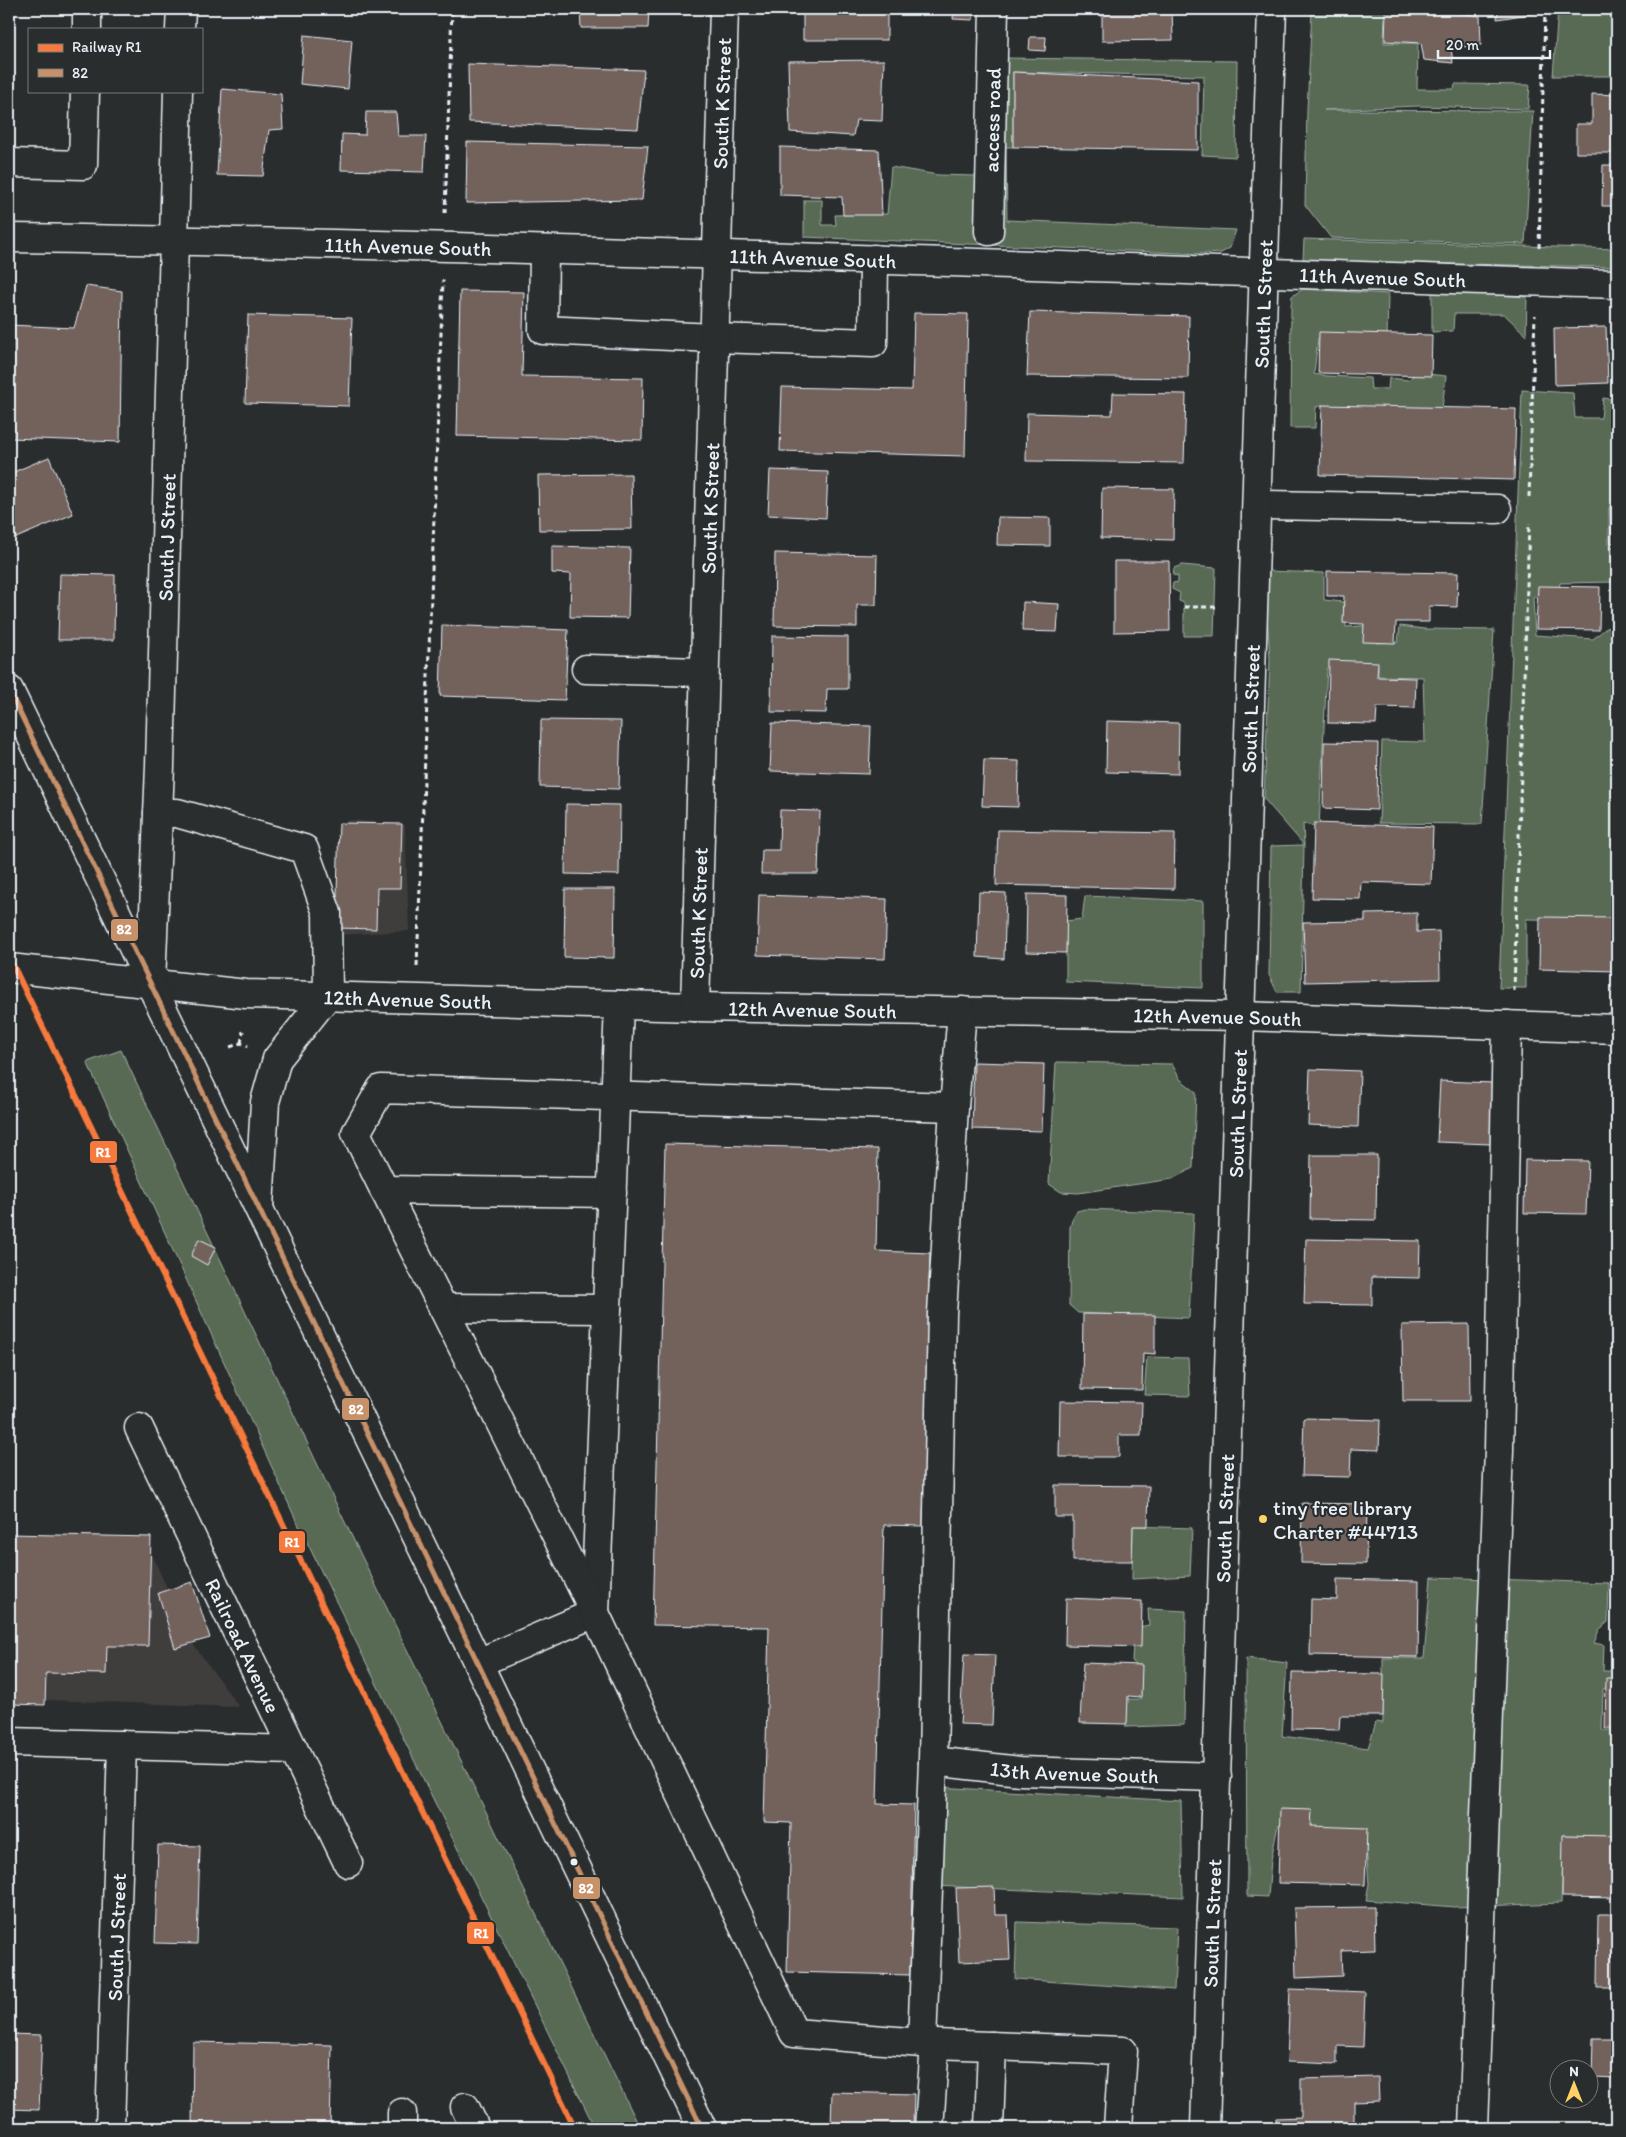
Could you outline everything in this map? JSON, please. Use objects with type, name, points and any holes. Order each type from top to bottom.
[{"type":"street","points":[[87,9],[87,28]]},
{"type":"street","points":[[180,28],[181,9]]},
{"type":"street","name":"South K Street","points":[[695,1007],[724,9]]},
{"type":"street","name":"access road","points":[[989,231],[994,9]]},
{"type":"street","name":"South L Street","points":[[1205,2128],[1242,1016],[1272,9]]},
{"type":"street","points":[[9,163],[83,165],[85,92]]},
{"type":"street","name":"South J Street","points":[[151,983],[160,766],[178,92]]},
{"type":"street","name":"11th Avenue South","points":[[9,238],[175,240],[874,259],[1617,284]]},
{"type":"street","points":[[544,251],[543,330],[873,343],[874,259]]},
{"type":"street","points":[[1257,505],[1497,509]]},
{"type":"street","points":[[586,669],[704,672]]},
{"type":"street","points":[[9,690],[702,2128]]},
{"type":"street","points":[[158,813],[176,814],[304,849],[326,913],[328,995],[277,1059],[265,1102],[259,1207]]},
{"type":"street","name":"12th Avenue South","points":[[9,968],[246,994],[695,1007],[1242,1016],[1617,1029]]},
{"type":"street","points":[[595,1613],[619,1005]]},
{"type":"street","points":[[929,2128],[933,1761],[942,1314],[954,1107],[962,1012]]},
{"type":"street","points":[[1473,2128],[1499,1450],[1507,1025]]},
{"type":"street","points":[[954,1107],[381,1089],[356,1134],[595,1613],[794,2033],[929,2044],[1123,2051],[1118,2128]]},
{"type":"street","points":[[384,1190],[612,1193]]},
{"type":"street","points":[[443,1308],[608,1309]]},
{"type":"street","name":"Railroad Avenue","points":[[139,1428],[348,1863]]},
{"type":"street","points":[[478,1663],[595,1613]]},
{"type":"street","points":[[9,1742],[294,1750]]},
{"type":"street","name":"South J Street","points":[[110,2128],[122,1745]]},
{"type":"street","name":"13th Avenue South","points":[[933,1761],[1020,1771],[1217,1776]]},
{"type":"street","points":[[990,2128],[992,2046]]},
{"type":"path","points":[[445,213],[452,9]]},
{"type":"path","points":[[1539,254],[1545,9]]},
{"type":"path","points":[[417,969],[443,277]]},
{"type":"path","points":[[1529,506],[1535,307]]},
{"type":"path","points":[[1514,993],[1529,516]]},
{"type":"path","points":[[1184,607],[1219,607]]},
{"type":"path","points":[[242,1043],[243,1031]]},
{"type":"path","points":[[230,1047],[242,1043],[256,1049]]},
{"type":"shaded area","points":[[349,820],[405,825],[409,931],[338,935],[337,829]]},
{"type":"shaded area","points":[[9,1536],[147,1544],[191,1641],[239,1707],[48,1700],[9,1701]]},
{"type":"green space","points":[[1312,9],[1385,9],[1384,43],[1418,43],[1417,89],[1454,89],[1455,84],[1530,85],[1528,109],[1418,106],[1324,110],[1533,111],[1525,244],[1331,238],[1305,205]]},
{"type":"green space","points":[[1558,9],[1617,9],[1617,76],[1553,76]]},
{"type":"green space","points":[[1003,58],[1237,61],[1236,157],[1202,155],[1204,76],[1013,72],[1013,147],[1006,147],[1007,220],[1236,230],[1230,248],[1221,253],[1203,254],[804,237],[804,200],[822,200],[822,225],[836,225],[835,215],[887,214],[891,167],[938,175],[975,176],[980,173]]},
{"type":"green space","points":[[1304,239],[1617,249],[1617,267],[1303,261]]},
{"type":"green space","points":[[1303,289],[1388,294],[1387,337],[1318,338],[1314,374],[1370,378],[1371,389],[1388,389],[1389,378],[1408,380],[1417,373],[1446,376],[1442,408],[1320,406],[1316,407],[1315,428],[1290,428],[1291,306],[1292,296]]},
{"type":"green space","points":[[1432,291],[1527,297],[1526,335],[1504,314],[1454,314],[1453,331],[1432,332]]},
{"type":"green space","points":[[1522,390],[1573,393],[1575,418],[1601,418],[1603,398],[1617,400],[1617,508],[1609,508],[1609,546],[1617,547],[1617,582],[1560,583],[1558,596],[1533,597],[1535,635],[1593,639],[1605,629],[1617,623],[1617,920],[1526,919],[1526,988],[1499,988]]},
{"type":"green space","points":[[1182,565],[1216,568],[1214,636],[1184,636],[1184,603],[1179,601],[1180,593],[1172,589],[1173,583],[1178,582],[1178,576],[1173,575],[1174,568]]},
{"type":"green space","points":[[1264,571],[1324,573],[1324,600],[1343,602],[1346,627],[1375,625],[1376,643],[1398,642],[1400,626],[1424,629],[1494,630],[1482,824],[1379,823],[1382,741],[1425,742],[1423,677],[1378,676],[1378,665],[1327,668],[1319,827],[1303,824],[1304,845],[1264,799],[1270,659]]},
{"type":"green space","points":[[1304,845],[1301,992],[1277,992],[1269,975],[1271,846]]},
{"type":"green space","points":[[1085,896],[1203,901],[1203,988],[1066,982],[1066,921],[1082,919]]},
{"type":"green space","points":[[121,1050],[341,1514],[640,2128],[595,2128],[296,1520],[87,1062]]},
{"type":"green space","points":[[1056,1062],[1172,1064],[1180,1079],[1196,1092],[1193,1168],[1172,1179],[1078,1193],[1061,1192],[1049,1184]]},
{"type":"green space","points":[[1085,1209],[1194,1213],[1189,1318],[1078,1313],[1069,1305],[1070,1227],[1077,1211]]},
{"type":"green space","points":[[1147,1357],[1188,1358],[1190,1396],[1144,1395]]},
{"type":"green space","points":[[1133,1526],[1192,1528],[1190,1576],[1132,1579]]},
{"type":"green space","points":[[1431,1577],[1609,1583],[1608,1622],[1599,1630],[1594,1643],[1604,1645],[1603,1671],[1614,1671],[1614,1686],[1603,1689],[1602,1730],[1617,1730],[1617,1837],[1564,1835],[1561,1903],[1455,1907],[1366,1900],[1369,1884],[1365,1836],[1313,1830],[1312,1820],[1278,1825],[1271,1860],[1268,1897],[1247,1896],[1246,1658],[1287,1663],[1282,1736],[1368,1748],[1376,1722],[1383,1723],[1383,1658],[1424,1658]]},
{"type":"green space","points":[[1148,1609],[1186,1611],[1184,1725],[1126,1727],[1127,1699],[1140,1699],[1141,1669],[1132,1661],[1134,1628],[1149,1625]]},
{"type":"green space","points":[[937,1787],[1181,1801],[1183,1897],[934,1886]]},
{"type":"green space","points":[[1017,1922],[1177,1927],[1174,1990],[1015,1979]]},
{"type":"building","points":[[580,9],[649,9],[648,28],[581,28]]},
{"type":"building","points":[[803,9],[887,9],[887,40],[803,40]]},
{"type":"building","points":[[954,9],[974,9],[973,20],[953,19]]},
{"type":"building","points":[[1102,9],[1172,9],[1173,40],[1102,41]]},
{"type":"building","points":[[1429,9],[1449,9],[1450,12],[1480,16],[1481,45],[1451,48],[1453,63],[1424,60],[1421,43],[1385,41],[1386,12],[1429,12]]},
{"type":"building","points":[[1498,9],[1536,9],[1536,13],[1497,19]]},
{"type":"building","points":[[304,35],[352,40],[348,89],[300,84]]},
{"type":"building","points":[[1030,37],[1046,37],[1045,51],[1029,50]]},
{"type":"building","points":[[884,60],[882,121],[856,120],[853,136],[790,132],[788,61]]},
{"type":"building","points":[[468,64],[644,70],[638,129],[469,122]]},
{"type":"building","points":[[1013,72],[1198,81],[1198,150],[1013,147]]},
{"type":"building","points":[[222,89],[281,94],[283,129],[269,130],[263,176],[217,175]]},
{"type":"building","points":[[1592,94],[1617,95],[1617,153],[1576,153],[1576,124],[1592,124]]},
{"type":"building","points":[[366,112],[396,112],[398,136],[426,136],[424,172],[341,170],[342,134],[365,135]]},
{"type":"building","points":[[467,142],[648,146],[642,200],[466,203]]},
{"type":"building","points":[[780,147],[879,150],[882,215],[843,215],[842,197],[780,195]]},
{"type":"building","points":[[1603,165],[1617,165],[1617,206],[1602,206]]},
{"type":"building","points":[[86,286],[122,291],[120,442],[9,438],[9,325],[74,328]]},
{"type":"building","points":[[460,291],[524,292],[522,376],[643,378],[642,440],[457,436]]},
{"type":"building","points":[[1030,312],[1189,316],[1188,378],[1027,376]]},
{"type":"building","points":[[914,313],[968,314],[965,456],[780,451],[782,387],[912,390]]},
{"type":"building","points":[[248,315],[352,318],[349,406],[245,403]]},
{"type":"building","points":[[1606,327],[1608,383],[1555,385],[1554,328]]},
{"type":"building","points":[[1319,332],[1432,335],[1431,376],[1318,373]]},
{"type":"building","points":[[1113,393],[1186,394],[1184,463],[1026,461],[1027,413],[1112,415]]},
{"type":"building","points":[[1322,405],[1516,409],[1514,480],[1320,475]]},
{"type":"building","points":[[49,457],[73,514],[16,538],[9,521],[9,474]]},
{"type":"building","points":[[770,470],[828,472],[826,518],[768,515]]},
{"type":"building","points":[[631,474],[632,529],[539,530],[538,475]]},
{"type":"building","points":[[1102,488],[1174,489],[1173,540],[1101,538]]},
{"type":"building","points":[[1610,505],[1617,505],[1617,543],[1611,543]]},
{"type":"building","points":[[998,517],[1050,518],[1050,546],[997,545]]},
{"type":"building","points":[[552,546],[630,548],[628,618],[570,617],[571,574],[552,573]]},
{"type":"building","points":[[775,553],[877,555],[876,605],[857,605],[857,627],[774,626]]},
{"type":"building","points":[[1114,561],[1169,561],[1170,631],[1114,632]]},
{"type":"building","points":[[1327,571],[1458,573],[1457,607],[1429,606],[1429,622],[1396,622],[1395,643],[1363,642],[1364,624],[1343,623],[1344,596],[1327,596]]},
{"type":"building","points":[[60,574],[115,575],[114,640],[58,640]]},
{"type":"building","points":[[1538,586],[1600,587],[1599,630],[1536,629]]},
{"type":"building","points":[[1023,602],[1059,604],[1057,632],[1022,631]]},
{"type":"building","points":[[442,625],[568,630],[565,700],[440,696]]},
{"type":"building","points":[[772,636],[848,637],[848,689],[827,689],[826,713],[771,712]]},
{"type":"building","points":[[1329,660],[1378,662],[1377,677],[1416,678],[1415,708],[1377,707],[1376,724],[1328,723]]},
{"type":"building","points":[[541,720],[621,721],[619,789],[540,787]]},
{"type":"building","points":[[1107,721],[1179,723],[1178,774],[1106,772]]},
{"type":"building","points":[[772,723],[871,726],[869,774],[770,771]]},
{"type":"building","points":[[1324,742],[1378,743],[1377,810],[1323,808]]},
{"type":"building","points":[[984,760],[1019,761],[1018,807],[982,806]]},
{"type":"building","points":[[566,804],[620,805],[619,875],[565,874]]},
{"type":"building","points":[[780,810],[820,811],[818,874],[761,874],[762,850],[779,850]]},
{"type":"building","points":[[339,823],[402,824],[400,888],[377,888],[376,929],[336,928]]},
{"type":"building","points":[[1314,823],[1433,827],[1431,884],[1361,882],[1360,899],[1312,898]]},
{"type":"building","points":[[998,830],[1175,833],[1174,889],[996,885]]},
{"type":"building","points":[[565,889],[615,889],[614,958],[564,957]]},
{"type":"building","points":[[979,892],[1006,893],[1004,959],[977,957]]},
{"type":"building","points":[[1027,894],[1067,895],[1066,953],[1026,952]]},
{"type":"building","points":[[759,895],[887,899],[885,959],[757,955]]},
{"type":"building","points":[[1417,913],[1417,932],[1439,931],[1440,979],[1305,982],[1303,922],[1365,921],[1365,914]]},
{"type":"building","points":[[1540,917],[1617,918],[1617,971],[1539,969]]},
{"type":"building","points":[[974,1062],[1044,1064],[1042,1131],[972,1129]]},
{"type":"building","points":[[1310,1069],[1360,1071],[1358,1127],[1308,1125]]},
{"type":"building","points":[[1440,1081],[1494,1083],[1491,1144],[1437,1142]]},
{"type":"building","points":[[665,1144],[878,1149],[876,1251],[930,1253],[923,1526],[884,1525],[877,1804],[914,1805],[910,1975],[787,1972],[791,1823],[764,1822],[769,1627],[653,1625]]},
{"type":"building","points":[[1311,1155],[1377,1155],[1376,1220],[1310,1219]]},
{"type":"building","points":[[1525,1160],[1588,1161],[1586,1214],[1524,1213]]},
{"type":"building","points":[[199,1239],[216,1247],[207,1265],[191,1256]]},
{"type":"building","points":[[1306,1239],[1420,1241],[1419,1278],[1372,1277],[1372,1305],[1304,1304]]},
{"type":"building","points":[[1083,1314],[1155,1315],[1155,1354],[1143,1353],[1142,1390],[1082,1389]]},
{"type":"building","points":[[1469,1324],[1470,1401],[1403,1401],[1402,1325]]},
{"type":"building","points":[[1060,1401],[1142,1402],[1141,1435],[1119,1435],[1119,1457],[1059,1457]]},
{"type":"building","points":[[1304,1418],[1380,1420],[1379,1450],[1351,1449],[1350,1477],[1302,1476]]},
{"type":"building","points":[[1055,1485],[1149,1486],[1148,1526],[1133,1526],[1132,1561],[1073,1561],[1073,1517],[1055,1517]]},
{"type":"building","points":[[1302,1503],[1367,1504],[1366,1564],[1301,1563]]},
{"type":"building","points":[[9,1534],[151,1537],[148,1646],[107,1646],[106,1674],[46,1673],[45,1705],[9,1704]]},
{"type":"building","points":[[1337,1579],[1419,1581],[1418,1657],[1310,1655],[1311,1599],[1337,1600]]},
{"type":"building","points":[[192,1582],[210,1638],[175,1648],[158,1593]]},
{"type":"building","points":[[1066,1598],[1142,1601],[1141,1647],[1065,1645]]},
{"type":"building","points":[[964,1654],[995,1655],[992,1725],[960,1724]]},
{"type":"building","points":[[1083,1663],[1142,1665],[1141,1697],[1128,1696],[1127,1724],[1080,1723]]},
{"type":"building","points":[[1292,1673],[1384,1674],[1383,1716],[1340,1716],[1339,1730],[1291,1729]]},
{"type":"building","points":[[1606,1678],[1617,1678],[1617,1728],[1605,1728]]},
{"type":"building","points":[[1280,1809],[1312,1810],[1311,1826],[1367,1828],[1365,1885],[1278,1883]]},
{"type":"building","points":[[1563,1835],[1617,1836],[1617,1898],[1562,1897]]},
{"type":"building","points":[[158,1845],[200,1846],[197,1944],[155,1943]]},
{"type":"building","points":[[994,1887],[995,1915],[1008,1915],[1010,1960],[959,1962],[956,1888]]},
{"type":"building","points":[[1374,1907],[1375,1950],[1341,1951],[1342,1976],[1296,1978],[1294,1908]]},
{"type":"building","points":[[1598,1914],[1617,1914],[1617,1987],[1597,1987]]},
{"type":"building","points":[[1290,1989],[1365,1992],[1363,2047],[1337,2046],[1337,2064],[1287,2062]]},
{"type":"building","points":[[9,2034],[42,2035],[39,2110],[9,2109]]},
{"type":"building","points":[[1593,2039],[1617,2039],[1617,2079],[1598,2078],[1598,2060],[1592,2060]]},
{"type":"building","points":[[193,2042],[332,2045],[330,2128],[192,2128]]},
{"type":"building","points":[[1378,2077],[1379,2101],[1354,2102],[1354,2128],[1276,2128],[1276,2118],[1301,2117],[1301,2079]]},
{"type":"building","points":[[1614,2088],[1617,2088],[1617,2128],[1613,2128]]},
{"type":"building","points":[[832,2092],[914,2094],[913,2128],[831,2128]]},
{"type":"rail line","name":"R1","points":[[9,957],[575,2128]]},
{"type":"transit line","name":"82","points":[[9,690],[702,2128]]},
{"type":"place","name":"tiny free library Charter #44713","points":[[1263,1519]]}]
